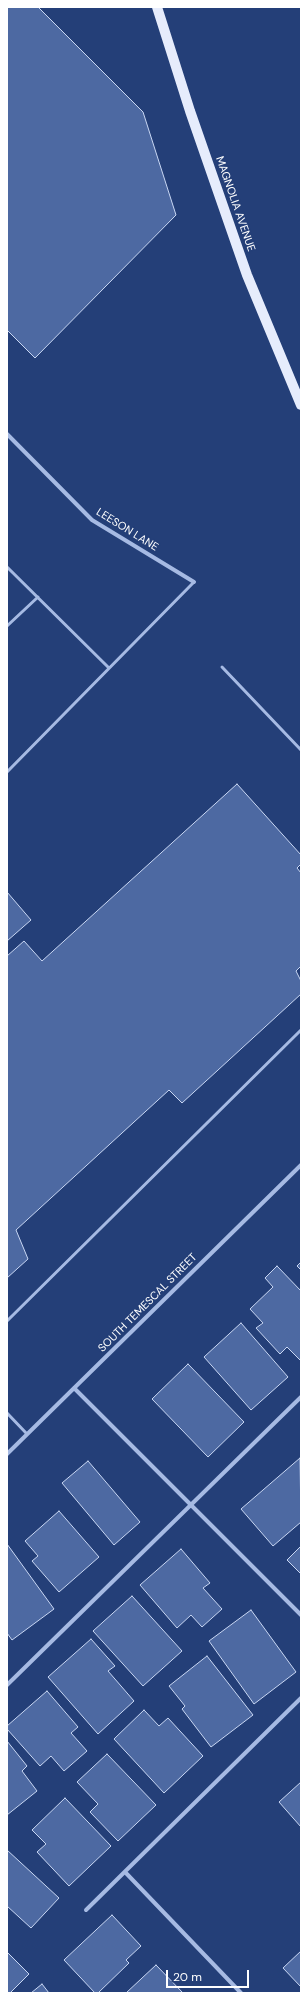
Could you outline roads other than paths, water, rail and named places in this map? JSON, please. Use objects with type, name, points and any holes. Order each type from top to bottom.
[{"type":"main road","name":"MAGNOLIA AVENUE","points":[[157,7],[190,111],[247,275],[301,405]]},
{"type":"street","name":"LEESON LANE","points":[[7,434],[92,520],[194,582]]},
{"type":"street","name":"SOUTH TEMESCAL STREET","points":[[7,1454],[301,1165]]},
{"type":"street","points":[[74,1388],[301,1615]]},
{"type":"street","points":[[7,1685],[301,1397]]},
{"type":"street","points":[[86,1910],[301,1698]]},
{"type":"street","points":[[125,1872],[241,1993]]},
{"type":"lane","points":[[7,567],[109,668]]},
{"type":"lane","points":[[7,772],[194,582]]},
{"type":"lane","points":[[7,626],[38,597]]},
{"type":"lane","points":[[222,667],[301,750]]},
{"type":"lane","points":[[7,1321],[301,1030]]},
{"type":"lane","points":[[7,1413],[28,1434]]}]
